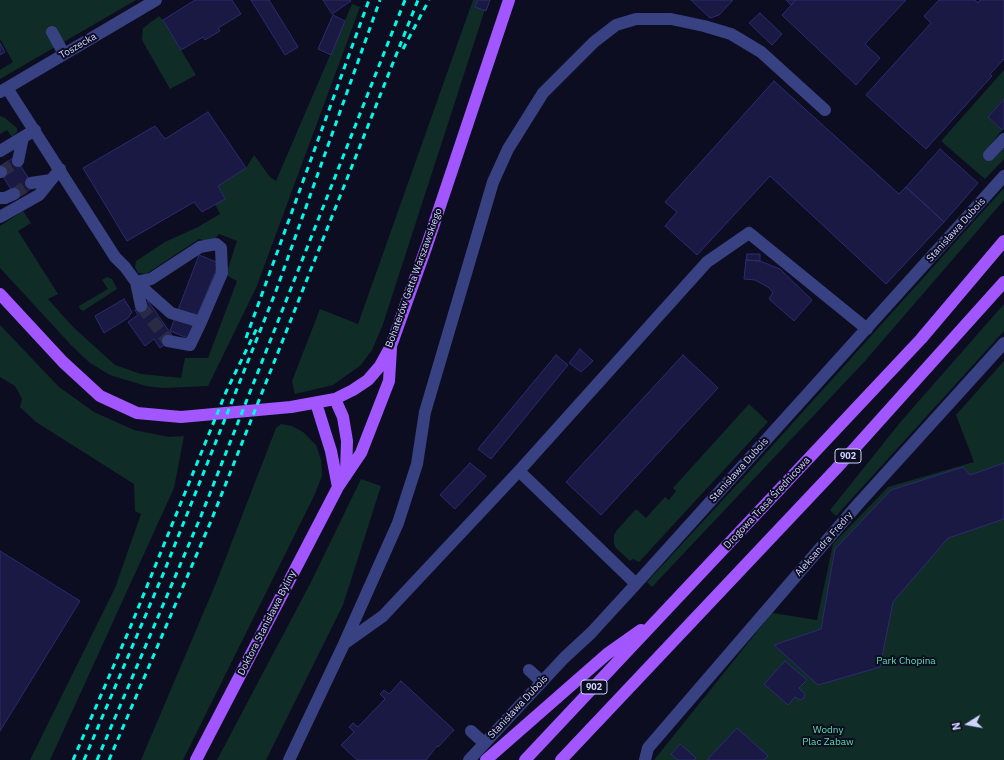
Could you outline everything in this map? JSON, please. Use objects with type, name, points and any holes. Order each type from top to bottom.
[{"type":"main road","name":"Bohaterów Getta Warszawskiego","points":[[0,294],[63,362],[100,396],[137,414],[181,417],[291,407],[335,399],[353,390],[368,380],[380,366],[391,346],[426,248],[509,0]]},
{"type":"main road","name":"Drogowa Trasa Średnicowa","points":[[525,760],[920,339],[1004,241]]},
{"type":"main road","name":"902","points":[[561,760],[836,469],[1004,282]]},
{"type":"main road","name":"Doktora Stanisława Byliny","points":[[196,760],[338,487],[361,453],[389,381],[391,346]]},
{"type":"main road","name":"Doktora Stanisława Byliny","points":[[335,399],[343,417],[347,441],[346,474]]},
{"type":"main road","points":[[316,403],[331,451],[338,487]]},
{"type":"main road","points":[[486,760],[607,654],[663,614]]},
{"type":"street","name":"Toszecka","points":[[4,90],[156,0]]},
{"type":"street","points":[[289,760],[344,644],[401,516],[417,464],[425,412],[493,182],[508,149],[544,93],[594,42],[616,25],[636,19],[671,19],[732,34],[761,52],[825,110]]},
{"type":"street","points":[[52,32],[64,54]]},
{"type":"street","points":[[4,90],[35,130],[115,257],[136,282],[171,313],[201,322]]},
{"type":"street","points":[[0,151],[35,130]]},
{"type":"street","points":[[18,162],[23,137]]},
{"type":"street","points":[[989,155],[1004,139]]},
{"type":"street","points":[[0,217],[39,195],[60,170]]},
{"type":"street","name":"Stanisława Dubois","points":[[469,760],[636,584],[1004,176]]},
{"type":"street","points":[[31,183],[51,180]]},
{"type":"street","points":[[0,198],[14,194]]},
{"type":"street","points":[[344,644],[383,616],[519,471],[707,262],[749,233],[867,329]]},
{"type":"street","points":[[136,282],[151,279],[200,247],[216,244],[221,248],[222,273],[190,345],[168,341]]},
{"type":"street","points":[[136,282],[141,306]]},
{"type":"street","name":"Aleksandra Fredry","points":[[647,754],[859,503],[1004,343]]},
{"type":"street","points":[[519,471],[636,584]]},
{"type":"street","points":[[529,670],[542,682]]},
{"type":"street","points":[[471,731],[484,743]]},
{"type":"green space","points":[[0,0],[136,0],[0,79],[0,70],[13,62],[0,39]]},
{"type":"green space","points":[[473,0],[488,0],[382,327],[372,350],[361,365],[333,385],[295,394],[292,381],[320,309],[358,324]]},
{"type":"green space","points":[[352,4],[360,7],[256,288],[208,386],[163,388],[146,386],[110,375],[90,363],[72,346],[0,268],[0,226],[23,211],[31,223],[18,231],[58,294],[48,299],[73,327],[115,365],[141,374],[181,378],[185,358],[208,358],[237,281],[226,275],[237,241],[219,234],[211,242],[199,239],[146,274],[138,273],[135,267],[136,261],[165,242],[198,227],[220,214],[215,204],[225,199],[218,186],[246,168],[254,155],[270,177],[276,181]]},
{"type":"green space","points":[[159,16],[163,20],[196,75],[170,89],[142,40],[143,28]]},
{"type":"green space","points":[[1004,70],[1004,99],[988,117],[1002,130],[985,152],[993,159],[1004,148],[1004,159],[985,179],[941,141]]},
{"type":"green space","points":[[0,116],[5,118],[17,128],[17,132],[12,137],[7,130],[0,134]]},
{"type":"green space","points":[[1004,188],[1004,200],[865,361],[652,587],[647,582],[756,464]]},
{"type":"green space","points":[[107,277],[112,279],[117,289],[83,311],[80,309],[79,306],[108,289],[102,280]]},
{"type":"green space","points":[[1004,304],[1004,331],[836,516],[830,510],[903,419]]},
{"type":"green space","points":[[0,325],[59,387],[94,412],[134,430],[169,437],[184,436],[174,488],[50,760],[30,760],[115,588],[141,514],[135,511],[134,484],[36,422],[20,407],[22,399],[15,386],[0,377]]},
{"type":"green space","name":"Park Chopina","points":[[1004,361],[1004,760],[654,760],[772,613],[817,620],[833,544],[888,487],[974,462],[956,415]]},
{"type":"green space","points":[[749,404],[768,422],[639,562],[633,559],[630,561],[616,548],[614,544],[614,535],[617,530],[636,509],[646,518],[665,497],[669,500],[676,491],[673,488]]},
{"type":"green space","points":[[281,424],[292,426],[303,432],[316,445],[321,460],[322,476],[314,496],[183,760],[141,760],[216,583],[276,428]]},
{"type":"green space","points":[[361,479],[381,486],[343,605],[266,760],[217,760],[311,582]]},
{"type":"building","points":[[195,0],[232,0],[241,14],[218,28],[220,31],[205,40],[203,37],[181,50],[163,20]]},
{"type":"building","points":[[251,0],[269,0],[298,47],[285,55]]},
{"type":"building","points":[[323,0],[350,0],[351,1],[332,14]]},
{"type":"building","points":[[478,0],[490,0],[486,11],[475,7]]},
{"type":"building","points":[[691,0],[733,0],[719,15],[710,18]]},
{"type":"building","points":[[786,0],[796,0],[791,5]]},
{"type":"building","points":[[796,0],[906,0],[865,44],[880,58],[856,85],[782,15]]},
{"type":"building","points":[[939,0],[975,0],[978,3],[980,0],[1004,0],[1004,59],[990,74],[992,76],[926,149],[866,95],[931,23],[924,16]]},
{"type":"building","points":[[760,13],[782,34],[772,45],[749,23]]},
{"type":"building","points":[[333,15],[345,21],[331,55],[318,49]]},
{"type":"building","points":[[0,43],[5,52],[0,55]]},
{"type":"building","points":[[774,81],[899,194],[906,187],[944,222],[886,284],[770,176],[697,255],[665,226],[677,212],[665,202]]},
{"type":"building","points":[[1004,99],[1004,128],[1002,130],[988,117]]},
{"type":"building","points":[[208,112],[246,168],[218,186],[225,199],[202,212],[194,202],[127,241],[83,168],[155,126],[165,139]]},
{"type":"building","points":[[940,149],[978,183],[944,222],[906,187]]},
{"type":"building","points":[[15,157],[34,187],[16,198],[0,171],[0,166]]},
{"type":"building","points":[[747,254],[760,254],[760,261],[746,260]]},
{"type":"building","points":[[199,255],[219,263],[188,338],[170,331]]},
{"type":"building","points":[[746,260],[760,261],[780,269],[812,300],[794,321],[769,299],[773,292],[768,287],[755,280],[744,279]]},
{"type":"building","points":[[124,299],[132,312],[128,318],[104,333],[95,316]]},
{"type":"building","points":[[148,301],[174,338],[160,348],[154,339],[145,346],[128,322],[138,315],[135,310]]},
{"type":"building","points":[[580,349],[593,361],[581,372],[569,363]]},
{"type":"building","points":[[556,355],[568,365],[491,459],[478,449]]},
{"type":"building","points":[[683,355],[718,388],[601,515],[566,482]]},
{"type":"building","points":[[470,463],[486,476],[455,509],[440,495]]},
{"type":"building","points":[[1004,463],[1004,519],[948,538],[893,602],[880,667],[818,685],[774,645],[821,629],[835,549],[891,490],[963,467],[970,475]]},
{"type":"building","points":[[0,551],[80,601],[0,731]]},
{"type":"building","points":[[785,661],[807,680],[799,688],[805,694],[804,698],[800,700],[795,697],[788,705],[764,684]]},
{"type":"building","points":[[401,681],[454,730],[438,747],[437,746],[426,760],[357,760],[341,745],[354,732],[349,727],[353,723],[358,727],[385,699],[380,694],[384,690],[389,694]]},
{"type":"building","points":[[737,728],[768,756],[764,760],[707,760]]},
{"type":"building","points":[[680,744],[696,758],[694,760],[678,760],[671,754]]},
{"type":"tunnel","points":[[1,172],[18,161]]},
{"type":"tunnel","points":[[14,194],[31,183]]},
{"type":"tunnel","points":[[141,306],[168,341]]},
{"type":"railway","points":[[246,338],[369,0]]},
{"type":"railway","points":[[84,760],[164,572],[276,291],[380,0]]},
{"type":"railway","points":[[97,760],[201,516],[405,0]]},
{"type":"railway","points":[[109,760],[211,521],[418,0]]},
{"type":"railway","points":[[403,49],[429,0]]},
{"type":"railway","points":[[73,760],[130,628],[226,392],[258,326]]},
{"type":"park label","name":"Wodny Plac Zabaw","points":[[828,736]]}]
